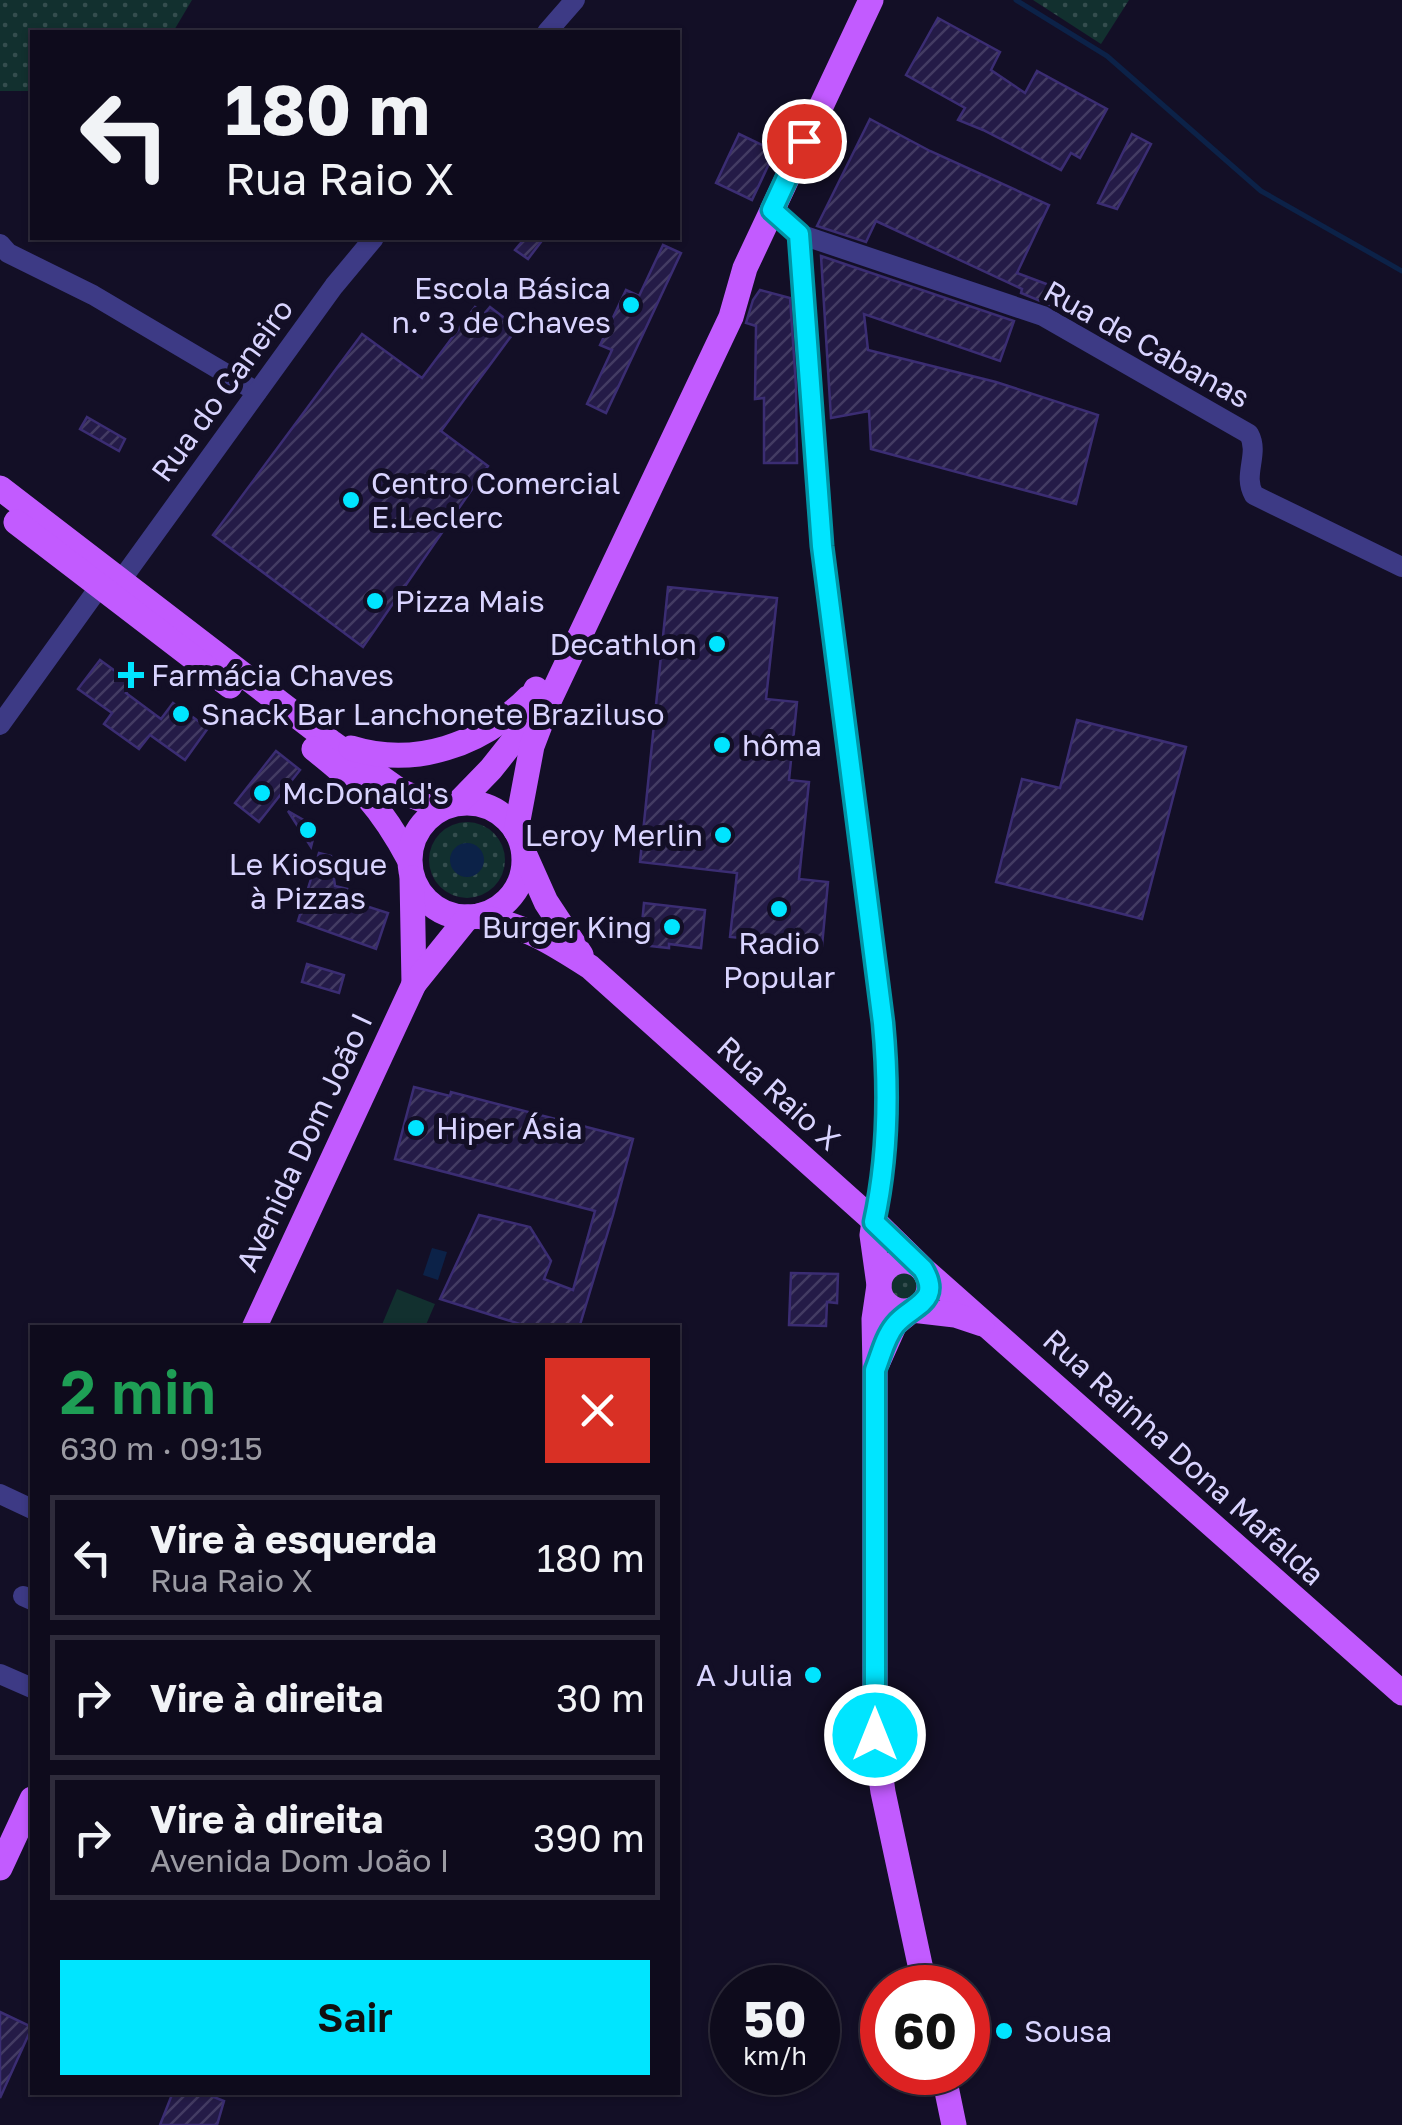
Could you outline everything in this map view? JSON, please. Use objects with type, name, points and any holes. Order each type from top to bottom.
[{"type":"main road","points":[[0,488],[111,586],[355,783],[384,815],[420,894],[433,906],[450,914],[473,916],[494,910],[508,900],[524,869],[520,841],[532,746],[550,699],[731,317],[745,268],[871,0]]},
{"type":"main road","points":[[410,869],[418,829],[429,816],[450,805],[491,769],[514,740],[715,311],[745,268]]},
{"type":"main road","points":[[0,510],[400,791],[450,805],[475,803],[492,808],[506,818],[520,841]]},
{"type":"main road","points":[[332,742],[378,756],[434,752],[482,734],[515,712],[535,692]]},
{"type":"main road","name":"Rua Raio X","points":[[520,841],[546,902],[590,968]]},
{"type":"main road","name":"Avenida Dom João I","points":[[410,869],[414,984]]},
{"type":"main road","name":"Rua Raio X","points":[[473,916],[526,929],[590,968],[923,1269]]},
{"type":"main road","name":"Avenida Dom João I","points":[[255,1325],[414,984],[473,916]]},
{"type":"main road","points":[[874,1222],[872,1235],[879,1285],[883,1300],[889,1307],[904,1312],[912,1310],[921,1306],[930,1288],[923,1269],[915,1263],[896,1262],[881,1276],[879,1285],[874,1319],[875,1735],[883,1792],[920,1965]]},
{"type":"main road","name":"Rua Rainha Dona Mafalda","points":[[923,1269],[1402,1693]]},
{"type":"main road","points":[[875,1370],[895,1324],[912,1310],[955,1316],[991,1328]]},
{"type":"main road","points":[[0,1868],[30,1803]]},
{"type":"main road","points":[[948,2095],[954,2125]]},
{"type":"street","points":[[549,30],[576,0]]},
{"type":"street","points":[[772,210],[799,234],[822,546],[886,1062],[882,1182],[874,1222]]},
{"type":"street","name":"Rua de Cabanas","points":[[799,234],[1042,316],[1249,434],[1254,452],[1248,480],[1254,495],[1402,568]]},
{"type":"street","name":"Rua do Caneiro","points":[[0,726],[372,240]]},
{"type":"street","points":[[0,244],[257,392]]},
{"type":"street","points":[[0,1494],[30,1508]]},
{"type":"street","points":[[0,1674],[30,1685]]},
{"type":"green space","points":[[0,0],[192,0],[174,30],[30,30],[30,91],[0,91]]},
{"type":"green space","points":[[1033,0],[1129,0],[1101,44]]},
{"type":"green space","points":[[467,822],[494,833],[505,860],[494,887],[467,898],[440,887],[429,860],[440,833]]},
{"type":"green space","points":[[905,1269],[917,1273],[921,1285],[917,1297],[905,1301],[893,1297],[889,1285],[893,1273]]},
{"type":"green space","points":[[397,1289],[435,1304],[426,1325],[382,1325]]},
{"type":"water","points":[[467,843],[479,848],[484,860],[479,872],[467,877],[455,872],[450,860],[455,848]]},
{"type":"water","points":[[432,1248],[447,1252],[438,1280],[423,1275]]},
{"type":"building","points":[[938,18],[1000,52],[991,70],[1025,93],[1037,71],[1107,109],[1080,158],[1071,153],[1061,170],[958,120],[965,108],[906,75]]},
{"type":"building","points":[[870,119],[1049,205],[1017,273],[1073,294],[1064,311],[876,221],[866,242],[817,226]]},
{"type":"building","points":[[739,134],[775,151],[752,200],[716,183]]},
{"type":"building","points":[[1132,134],[1151,144],[1117,209],[1098,203]]},
{"type":"building","points":[[523,240],[542,240],[528,259],[515,250]]},
{"type":"building","points":[[663,245],[681,253],[606,413],[587,404],[612,350],[600,345],[626,290],[639,296]]},
{"type":"building","points":[[821,256],[1014,321],[1000,361],[864,314],[868,350],[996,382],[1098,415],[1076,504],[871,449],[869,411],[831,418]]},
{"type":"building","points":[[760,290],[790,298],[797,463],[764,463],[764,398],[755,399],[756,326],[746,323]]},
{"type":"building","name":"Centro Comercial E.Leclerc","points":[[475,307],[484,314],[490,307],[515,326],[441,431],[488,466],[363,647],[213,535],[362,334],[422,378]]},
{"type":"building","points":[[87,417],[125,439],[119,451],[80,429]]},
{"type":"building","points":[[668,587],[777,598],[766,699],[797,702],[789,780],[809,782],[799,879],[828,882],[822,946],[730,937],[737,873],[640,862]]},
{"type":"building","points":[[100,660],[133,684],[126,693],[161,719],[173,703],[208,728],[185,760],[150,735],[139,749],[104,724],[112,713],[78,689]]},
{"type":"building","points":[[1077,720],[1186,747],[1142,919],[996,882],[1022,779],[1060,788]]},
{"type":"building","name":"McDonald's","points":[[276,751],[300,770],[259,822],[235,803]]},
{"type":"building","points":[[288,811],[316,827],[311,847]]},
{"type":"building","points":[[319,853],[331,856],[335,886],[347,889],[344,899],[388,913],[376,949],[298,921]]},
{"type":"building","name":"Burger King","points":[[644,903],[705,910],[701,948],[640,945]]},
{"type":"building","points":[[307,964],[344,975],[339,993],[302,982]]},
{"type":"building","points":[[414,1087],[450,1096],[451,1092],[633,1139],[580,1325],[523,1325],[440,1299],[479,1215],[530,1227],[551,1261],[544,1279],[573,1290],[595,1211],[395,1159]]},
{"type":"building","points":[[791,1273],[838,1274],[837,1303],[827,1302],[826,1326],[789,1325]]},
{"type":"building","points":[[0,2012],[30,2026],[30,2031],[0,2098]]},
{"type":"building","points":[[172,2095],[209,2095],[224,2101],[217,2125],[160,2125]]},
{"type":"waterway","points":[[1016,0],[1107,56],[1261,191],[1402,271]]},
{"type":"place","name":"Escola Básica n.º 3 de Chaves","points":[[631,305]]},
{"type":"place","name":"Centro Comercial E.Leclerc","points":[[351,500]]},
{"type":"place","name":"Pizza Mais","points":[[375,601]]},
{"type":"place","name":"Decathlon","points":[[717,644]]},
{"type":"place","name":"Farmácia Chaves","points":[[131,675]]},
{"type":"place","name":"Snack Bar Lanchonete Braziluso","points":[[181,714]]},
{"type":"place","name":"hôma","points":[[722,745]]},
{"type":"place","name":"McDonald's","points":[[262,793]]},
{"type":"place","name":"Le Kiosque à Pizzas","points":[[308,830]]},
{"type":"place","name":"Leroy Merlin","points":[[723,835]]},
{"type":"place","name":"Radio Popular","points":[[779,909]]},
{"type":"place","name":"Burger King","points":[[672,927]]},
{"type":"place","name":"Hiper Ásia","points":[[416,1128]]},
{"type":"place","name":"A Julia","points":[[813,1675]]},
{"type":"place","name":"Sousa","points":[[1004,2031]]},
{"type":"route","points":[[804,141],[772,210],[799,234],[822,546],[883,1023],[886,1062],[882,1182],[874,1222],[923,1269],[930,1288],[921,1306],[895,1324],[875,1370],[875,1735]]}]
